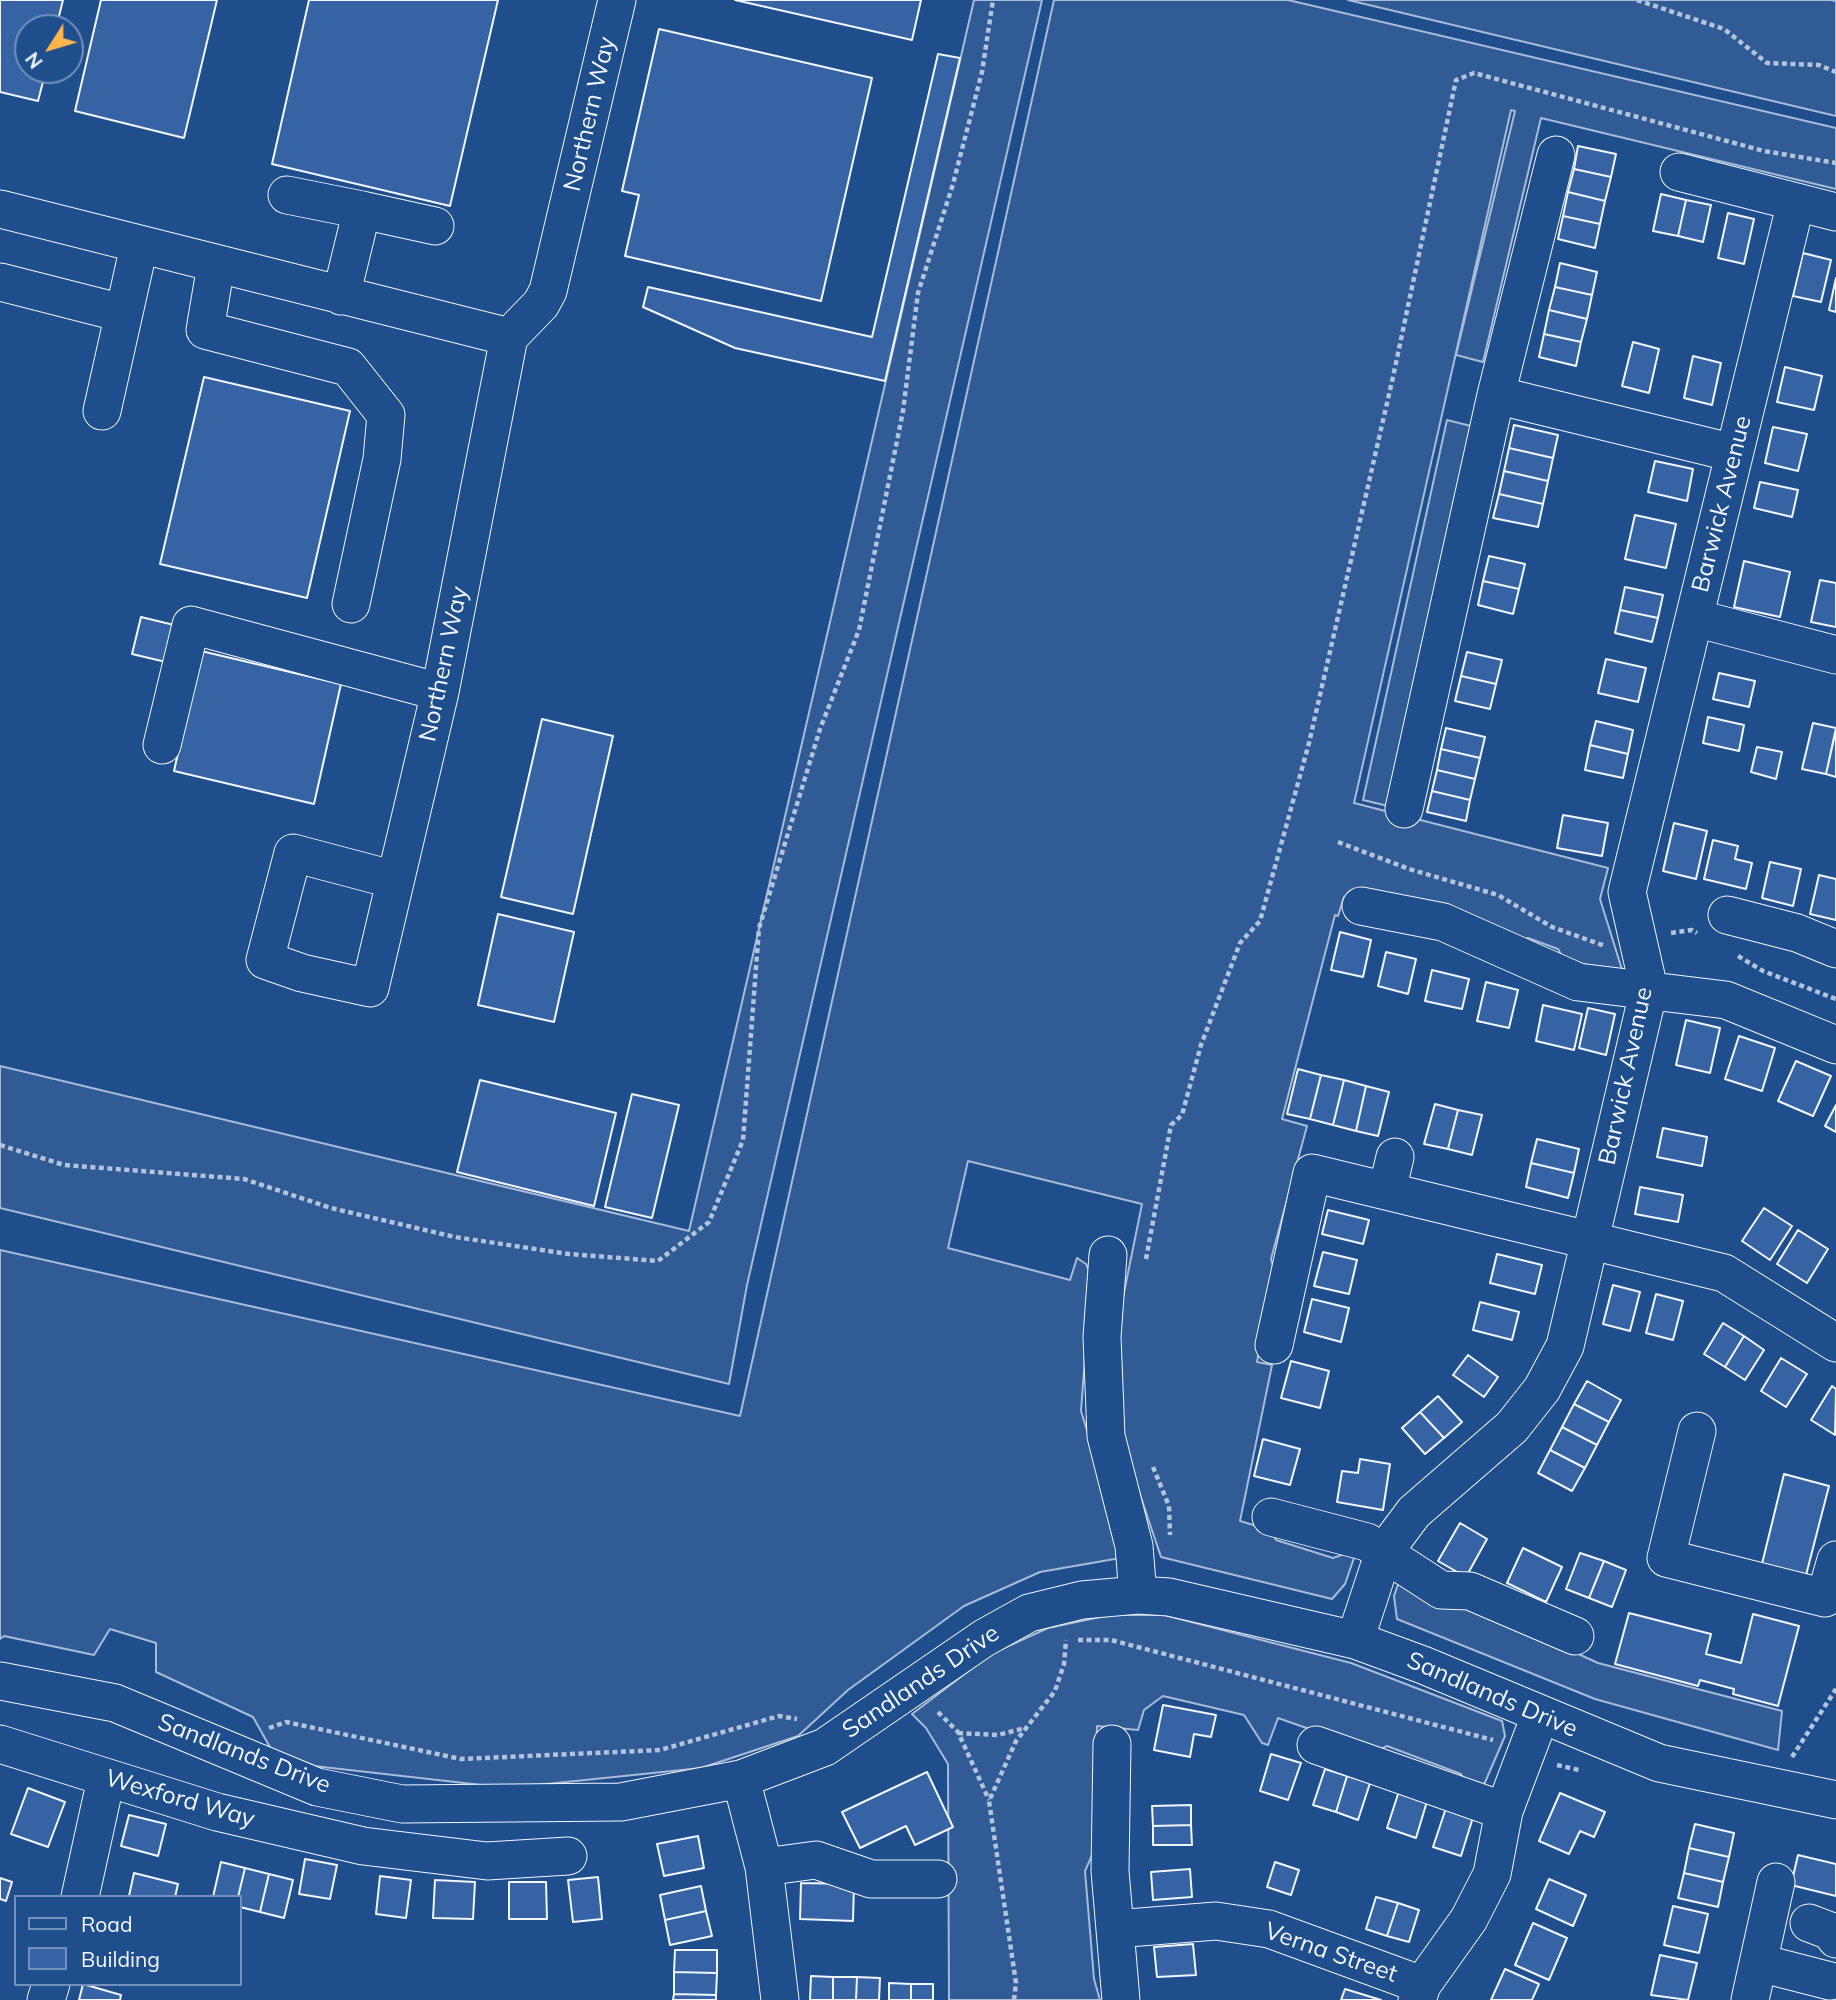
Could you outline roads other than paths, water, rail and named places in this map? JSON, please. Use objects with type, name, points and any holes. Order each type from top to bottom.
[{"type":"street","name":"Northern Way","points":[[395,880],[293,853],[265,960],[302,973],[370,988],[440,692],[509,337],[541,304],[548,291],[617,0]]},
{"type":"street","points":[[1404,809],[1496,395],[1556,155]]},
{"type":"street","points":[[1679,172],[1836,212]]},
{"type":"street","points":[[287,195],[435,226]]},
{"type":"street","name":"Barwick Avenue","points":[[1354,1640],[1384,1552],[1414,1512],[1513,1427],[1542,1389],[1564,1346],[1649,989],[1628,892],[1796,202]]},
{"type":"street","points":[[0,209],[509,337]]},
{"type":"street","points":[[341,296],[362,210]]},
{"type":"street","points":[[102,411],[139,246]]},
{"type":"street","points":[[216,265],[205,330],[348,367],[386,415],[382,459],[351,604]]},
{"type":"street","points":[[0,282],[122,313]]},
{"type":"street","points":[[1496,395],[1734,453]]},
{"type":"street","points":[[1695,618],[1836,654]]},
{"type":"street","points":[[162,745],[191,625],[440,692]]},
{"type":"street","points":[[1361,906],[1443,922],[1578,982],[1726,1000],[1836,1045]]},
{"type":"street","points":[[1715,926],[1797,933],[1836,949]]},
{"type":"street","points":[[1274,1345],[1312,1173],[1391,1174],[1588,1241],[1724,1273],[1836,1343]]},
{"type":"street","points":[[1108,1255],[1102,1338],[1106,1436],[1134,1546],[1138,1595]]},
{"type":"street","points":[[1697,1431],[1666,1558],[1825,1598],[1836,1560]]},
{"type":"street","points":[[1271,1517],[1367,1542],[1441,1590],[1470,1591],[1575,1636]]},
{"type":"street","name":"Sandlands Drive","points":[[0,1681],[115,1703],[317,1787],[402,1804],[621,1802],[741,1779],[825,1747],[984,1638],[1029,1613],[1082,1600],[1138,1595],[1169,1597],[1354,1640],[1423,1665],[1540,1716],[1659,1763],[1836,1800]]},
{"type":"street","points":[[1419,1992],[1469,1919],[1492,1874],[1504,1811],[1540,1716]]},
{"type":"street","name":"Wexford Way","points":[[0,1744],[360,1859],[487,1861],[568,1856]]},
{"type":"street","points":[[1112,1744],[1110,1871],[1121,2000]]},
{"type":"street","points":[[1316,1745],[1504,1811]]},
{"type":"street","points":[[80,1895],[106,1779]]},
{"type":"street","points":[[741,1779],[764,1867],[780,2000]]},
{"type":"street","points":[[764,1867],[816,1860],[871,1879],[938,1879]]},
{"type":"street","points":[[1750,2000],[1776,1882]]},
{"type":"street","name":"Verna Street","points":[[1115,1929],[1216,1921],[1269,1929],[1419,1992]]},
{"type":"street","points":[[1760,1963],[1830,1981]]}]
